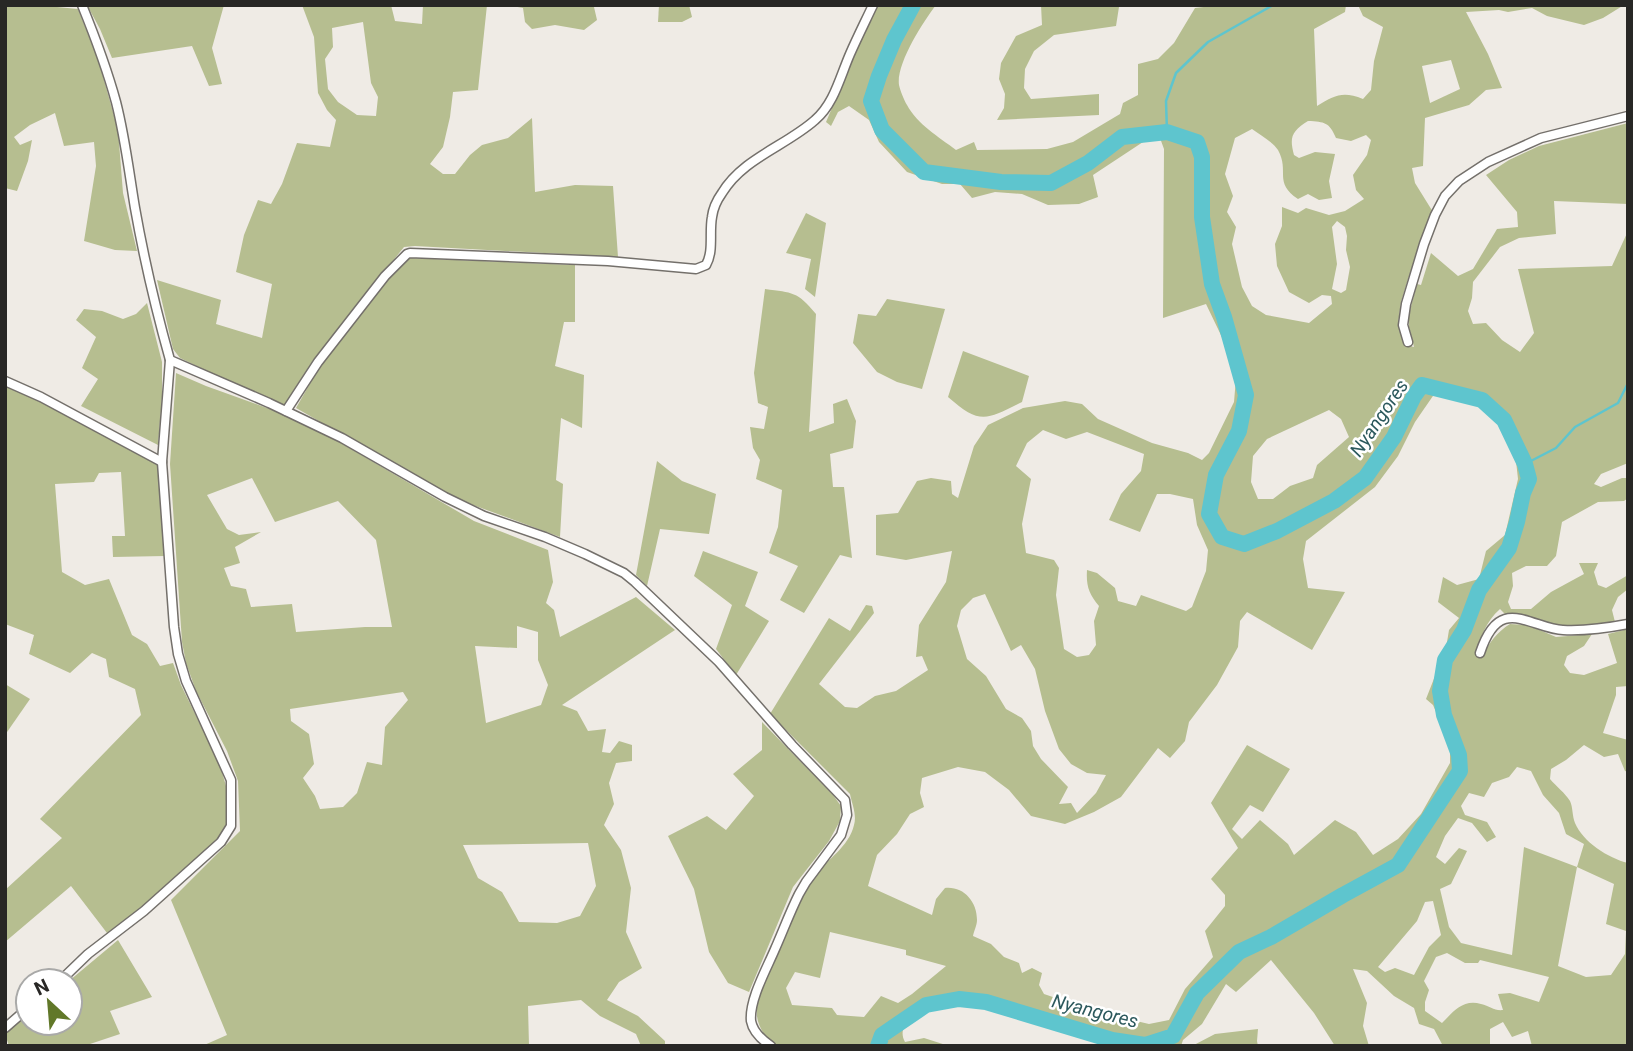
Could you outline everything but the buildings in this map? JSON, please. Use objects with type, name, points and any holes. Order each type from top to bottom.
[{"type":"street","points":[[75,967],[144,911],[221,842],[232,826],[231,780],[186,681],[174,627],[162,462],[170,360],[144,254],[116,100],[82,5]]},
{"type":"street","points":[[286,411],[318,362],[391,269],[410,253],[608,261],[696,270],[706,265],[709,258],[713,209],[723,191],[748,166],[806,128],[825,111],[873,5]]},
{"type":"street","points":[[1408,342],[1403,325],[1406,304],[1424,244],[1445,196],[1459,181],[1488,162],[1541,138],[1628,116]]},
{"type":"street","points":[[170,360],[342,438],[445,497],[484,516],[576,550],[624,573],[719,662],[845,800],[847,815],[841,835],[799,894],[759,986],[752,1009],[751,1021],[757,1034],[771,1046]]},
{"type":"street","points":[[5,381],[41,397],[162,462]]},
{"type":"street","points":[[1480,653],[1485,639],[1496,624],[1506,619],[1524,620],[1546,628],[1562,630],[1628,624]]},
{"type":"green space","points":[[87,5],[224,5],[212,48],[222,84],[209,86],[192,46],[112,58]]},
{"type":"green space","points":[[302,5],[391,5],[395,21],[422,24],[423,5],[487,5],[478,90],[453,92],[443,147],[430,164],[443,174],[455,174],[482,145],[508,138],[532,118],[535,192],[575,185],[613,186],[618,257],[404,247],[312,362],[283,407],[180,358],[173,349],[157,280],[221,300],[216,324],[262,338],[272,284],[236,272],[244,235],[258,200],[271,204],[282,184],[297,143],[330,147],[336,120],[318,93],[314,37]],"holes":[[[363,22],[371,83],[378,97],[376,116],[357,115],[338,102],[328,89],[325,59],[333,47],[332,28]]]},
{"type":"green space","points":[[506,5],[592,5],[597,20],[584,30],[555,25],[532,29],[525,22],[523,8]]},
{"type":"green space","points":[[659,5],[689,5],[692,17],[682,22],[658,22]]},
{"type":"green space","points":[[876,5],[936,5],[906,55],[899,76],[900,87],[911,112],[929,130],[956,150],[974,142],[977,150],[1047,149],[1073,142],[1120,114],[1123,103],[1138,95],[1138,64],[1158,59],[1174,43],[1195,8],[1221,5],[1346,5],[1345,12],[1314,29],[1317,106],[1339,95],[1363,99],[1371,90],[1374,61],[1383,27],[1363,16],[1358,5],[1624,5],[1603,18],[1584,25],[1547,16],[1532,8],[1508,12],[1466,12],[1502,88],[1486,90],[1469,105],[1425,118],[1423,166],[1412,168],[1415,183],[1433,212],[1408,279],[1398,324],[1405,345],[1414,347],[1409,314],[1417,284],[1421,285],[1431,253],[1458,276],[1473,269],[1497,229],[1518,227],[1517,212],[1486,175],[1509,160],[1539,146],[1628,123],[1628,204],[1554,201],[1556,234],[1519,238],[1500,247],[1473,282],[1468,311],[1473,324],[1486,323],[1502,340],[1520,352],[1534,333],[1518,269],[1612,266],[1628,231],[1628,463],[1601,474],[1594,484],[1601,487],[1628,478],[1628,498],[1624,501],[1598,502],[1562,522],[1556,556],[1547,566],[1526,566],[1512,573],[1513,586],[1508,602],[1511,609],[1531,609],[1551,592],[1584,574],[1579,563],[1598,563],[1594,572],[1598,585],[1606,588],[1628,575],[1628,589],[1618,597],[1612,610],[1615,622],[1559,628],[1506,615],[1500,609],[1484,630],[1476,656],[1482,656],[1501,630],[1510,624],[1528,625],[1556,637],[1592,634],[1584,646],[1567,656],[1564,665],[1570,673],[1584,675],[1617,663],[1608,634],[1628,629],[1628,686],[1616,687],[1616,695],[1603,733],[1628,740],[1628,772],[1625,771],[1618,754],[1604,757],[1584,745],[1551,769],[1550,779],[1570,801],[1575,823],[1584,837],[1605,853],[1628,863],[1628,1046],[1532,1046],[1528,1031],[1512,1037],[1503,1022],[1490,1029],[1490,1046],[1443,1046],[1434,1029],[1419,1024],[1414,1008],[1394,996],[1367,971],[1353,969],[1367,1003],[1363,1026],[1369,1046],[1335,1046],[1314,1013],[1271,960],[1236,992],[1226,984],[1202,1024],[1183,1040],[1181,1046],[1112,1045],[1022,1016],[967,1004],[946,1005],[924,1013],[909,1021],[903,1029],[905,1042],[924,1038],[949,1046],[774,1046],[770,1042],[757,1019],[761,991],[803,896],[815,876],[847,840],[855,817],[850,794],[770,714],[829,618],[850,631],[866,605],[872,606],[874,613],[819,684],[845,707],[857,708],[875,696],[896,691],[928,670],[922,656],[916,657],[919,625],[946,582],[952,551],[906,560],[876,555],[876,515],[898,513],[917,481],[931,478],[951,481],[952,494],[958,498],[974,446],[988,425],[1023,408],[1065,401],[1082,404],[1098,419],[1152,443],[1188,453],[1202,460],[1209,453],[1234,402],[1236,378],[1231,356],[1206,304],[1163,318],[1164,149],[1160,138],[1143,142],[1093,175],[1098,197],[1079,204],[1048,205],[1022,194],[995,192],[972,198],[960,184],[942,184],[907,172],[879,142],[869,120],[849,106],[838,112],[831,126],[826,122]],"holes":[[[1451,60],[1460,89],[1430,103],[1422,66]],[[1308,121],[1319,122],[1329,126],[1336,138],[1351,141],[1366,135],[1371,140],[1367,155],[1353,175],[1356,190],[1364,199],[1345,211],[1329,215],[1306,208],[1298,213],[1282,207],[1282,226],[1275,244],[1277,266],[1289,292],[1309,303],[1322,295],[1331,296],[1332,304],[1309,323],[1266,315],[1252,306],[1242,287],[1232,244],[1236,227],[1227,212],[1233,196],[1225,174],[1235,138],[1252,129],[1278,150],[1283,165],[1284,182],[1290,193],[1298,199],[1308,194],[1319,200],[1332,198],[1329,181],[1335,154],[1315,152],[1299,158],[1294,155],[1292,139],[1298,128]],[[1337,221],[1345,227],[1350,267],[1346,290],[1341,293],[1332,289],[1337,264],[1332,227]],[[1435,393],[1478,404],[1499,423],[1515,452],[1518,479],[1505,535],[1486,551],[1479,579],[1457,585],[1443,577],[1438,602],[1459,618],[1449,630],[1446,648],[1426,699],[1433,705],[1450,744],[1450,763],[1421,814],[1398,839],[1373,855],[1356,832],[1335,820],[1294,855],[1288,844],[1260,820],[1242,839],[1232,829],[1250,805],[1263,812],[1290,769],[1247,745],[1211,803],[1238,848],[1211,879],[1225,895],[1225,906],[1205,931],[1213,957],[1185,989],[1169,1020],[1149,1024],[1094,1011],[1044,994],[1039,985],[1042,973],[1032,968],[1022,973],[1019,963],[1004,957],[991,944],[973,936],[977,920],[975,907],[968,896],[958,889],[945,888],[936,899],[932,915],[868,886],[877,855],[897,834],[910,814],[924,807],[920,793],[922,778],[958,767],[985,772],[1009,790],[1031,816],[1065,824],[1121,797],[1158,748],[1170,758],[1185,741],[1189,722],[1217,685],[1238,647],[1240,621],[1247,612],[1312,650],[1345,592],[1308,588],[1303,559],[1306,541],[1375,487],[1398,456],[1415,422]],[[1329,410],[1341,419],[1349,437],[1317,465],[1313,478],[1290,486],[1273,499],[1258,499],[1251,482],[1253,456],[1267,439]],[[1043,430],[1066,439],[1087,432],[1144,454],[1141,471],[1121,494],[1109,520],[1140,532],[1157,494],[1193,499],[1197,525],[1208,550],[1206,571],[1192,607],[1186,611],[1141,595],[1136,606],[1118,601],[1115,588],[1097,573],[1087,570],[1089,590],[1099,606],[1094,621],[1096,645],[1089,655],[1077,657],[1064,649],[1056,595],[1059,568],[1054,560],[1026,553],[1022,524],[1031,479],[1016,466],[1027,443]],[[985,594],[1011,651],[1021,645],[1035,669],[1045,711],[1059,749],[1071,764],[1087,773],[1106,775],[1096,793],[1077,813],[1071,803],[1059,804],[1068,787],[1041,759],[1033,746],[1031,731],[1022,718],[1006,709],[986,676],[967,659],[957,626],[961,610],[973,598]],[[1517,767],[1531,771],[1543,795],[1559,813],[1566,834],[1584,844],[1577,867],[1524,847],[1512,955],[1461,943],[1449,927],[1440,889],[1451,884],[1467,851],[1459,848],[1445,864],[1436,857],[1445,836],[1458,818],[1472,823],[1487,842],[1496,837],[1487,822],[1465,815],[1461,806],[1469,793],[1484,797],[1492,783],[1509,777]],[[1577,867],[1614,884],[1606,924],[1626,931],[1625,954],[1611,975],[1586,977],[1558,966]],[[1433,901],[1441,935],[1429,947],[1414,975],[1395,968],[1385,972],[1378,967],[1417,921],[1425,902]],[[830,932],[906,950],[906,955],[946,966],[898,1003],[881,996],[864,1017],[837,1015],[832,1008],[792,1005],[786,988],[795,972],[820,978]],[[1447,953],[1465,963],[1478,963],[1480,960],[1549,977],[1539,1002],[1510,993],[1498,994],[1503,1010],[1469,1003],[1459,1007],[1442,1023],[1425,1011],[1429,990],[1424,981],[1436,957]]]},
{"type":"green space","points":[[1041,5],[1121,5],[1116,26],[1054,35],[1034,51],[1025,69],[1024,88],[1031,99],[1099,94],[1099,115],[997,120],[1004,108],[1005,94],[999,79],[1001,63],[1016,36],[1042,25]]},
{"type":"green space","points":[[5,7],[78,9],[99,62],[118,130],[123,193],[137,251],[115,250],[84,241],[96,166],[94,142],[64,146],[55,113],[30,125],[14,137],[20,145],[32,140],[17,191],[5,188]]},
{"type":"green space","points":[[806,213],[826,223],[815,297],[805,289],[811,259],[786,253]]},
{"type":"green space","points":[[410,258],[575,265],[575,322],[564,322],[555,366],[584,375],[582,428],[561,418],[556,480],[563,484],[560,537],[454,498],[296,408],[320,366],[399,265]]},
{"type":"green space","points":[[765,289],[794,294],[816,314],[809,432],[834,423],[833,404],[847,399],[856,421],[853,448],[830,454],[833,487],[844,487],[852,558],[840,555],[804,613],[780,600],[798,566],[769,553],[778,527],[782,490],[756,479],[760,460],[753,448],[750,427],[764,429],[768,407],[758,403],[754,373]]},
{"type":"green space","points":[[887,299],[945,309],[922,389],[897,382],[877,372],[853,343],[858,314],[876,316]]},
{"type":"green space","points":[[147,303],[162,362],[158,445],[81,406],[98,379],[82,368],[96,337],[76,320],[84,309],[102,311],[123,319],[136,314]]},
{"type":"green space","points":[[963,351],[1029,376],[1022,402],[1000,413],[984,417],[968,412],[948,397]]},
{"type":"green space","points":[[176,373],[322,432],[474,521],[548,550],[553,582],[546,603],[554,610],[560,637],[636,597],[675,630],[562,705],[577,711],[588,731],[606,729],[602,752],[610,753],[619,741],[632,745],[632,761],[616,763],[609,783],[614,804],[604,825],[621,850],[631,888],[626,932],[642,968],[619,982],[607,1000],[638,1016],[665,1041],[665,1046],[641,1046],[636,1034],[600,1016],[581,1000],[528,1006],[529,1046],[202,1046],[227,1035],[171,900],[240,831],[238,781],[227,751],[196,691],[186,663],[182,642],[170,464]],"holes":[[[252,478],[275,522],[338,501],[376,540],[392,627],[296,632],[292,604],[251,607],[246,589],[231,586],[224,568],[240,563],[235,547],[261,532],[239,535],[227,529],[207,495]],[[517,626],[538,632],[538,660],[548,685],[541,705],[486,723],[475,646],[517,648]],[[403,692],[408,700],[385,727],[382,765],[367,762],[357,793],[343,807],[320,809],[303,778],[314,764],[309,734],[291,721],[290,709]],[[588,843],[596,886],[580,916],[557,923],[519,922],[502,892],[478,878],[463,845]]]},
{"type":"green space","points":[[5,383],[160,464],[165,556],[113,557],[112,536],[125,536],[121,472],[99,473],[94,482],[55,484],[62,572],[85,585],[109,579],[132,635],[147,644],[160,666],[173,663],[220,765],[226,786],[228,822],[221,836],[132,919],[107,933],[71,886],[5,942],[5,890],[62,838],[40,819],[141,715],[135,689],[109,677],[106,659],[92,653],[70,673],[29,654],[34,635],[5,624]]},
{"type":"green space","points":[[657,461],[682,481],[716,494],[709,534],[660,529],[647,586],[636,575]]},
{"type":"green space","points":[[703,551],[758,572],[745,606],[769,621],[736,675],[716,649],[732,605],[694,576]]},
{"type":"green space","points":[[5,684],[30,699],[5,735]]},
{"type":"green space","points":[[762,722],[841,806],[840,821],[829,841],[793,887],[749,992],[728,983],[709,952],[694,889],[668,836],[707,816],[726,830],[754,796],[733,774],[762,750]]},
{"type":"green space","points":[[118,940],[152,997],[110,1011],[120,1034],[84,1046],[9,1046],[5,1034],[14,1027],[14,1037],[84,1037],[84,968]]},
{"type":"green space","points":[[1258,1029],[1258,1046],[1192,1046],[1215,1034]]},
{"type":"waterway","name":"Nyangores","points":[[878,1046],[882,1035],[926,1005],[959,999],[986,1002],[1112,1040],[1145,1045],[1173,1036],[1197,993],[1239,952],[1271,937],[1398,865],[1460,771],[1459,755],[1444,715],[1440,691],[1445,660],[1464,630],[1479,590],[1509,548],[1529,479],[1525,464],[1504,420],[1482,400],[1422,385],[1394,437],[1365,478],[1334,501],[1277,531],[1244,544],[1222,537],[1209,514],[1216,475],[1239,431],[1246,395],[1212,284],[1202,217],[1202,157],[1197,142],[1167,132],[1122,137],[1088,163],[1051,183],[1001,182],[924,172],[882,130],[871,101],[894,40],[913,5]]},
{"type":"waterway","points":[[1167,132],[1166,101],[1176,73],[1208,42],[1273,5]]},
{"type":"waterway","points":[[1525,464],[1556,448],[1575,427],[1618,403],[1628,383]]}]
